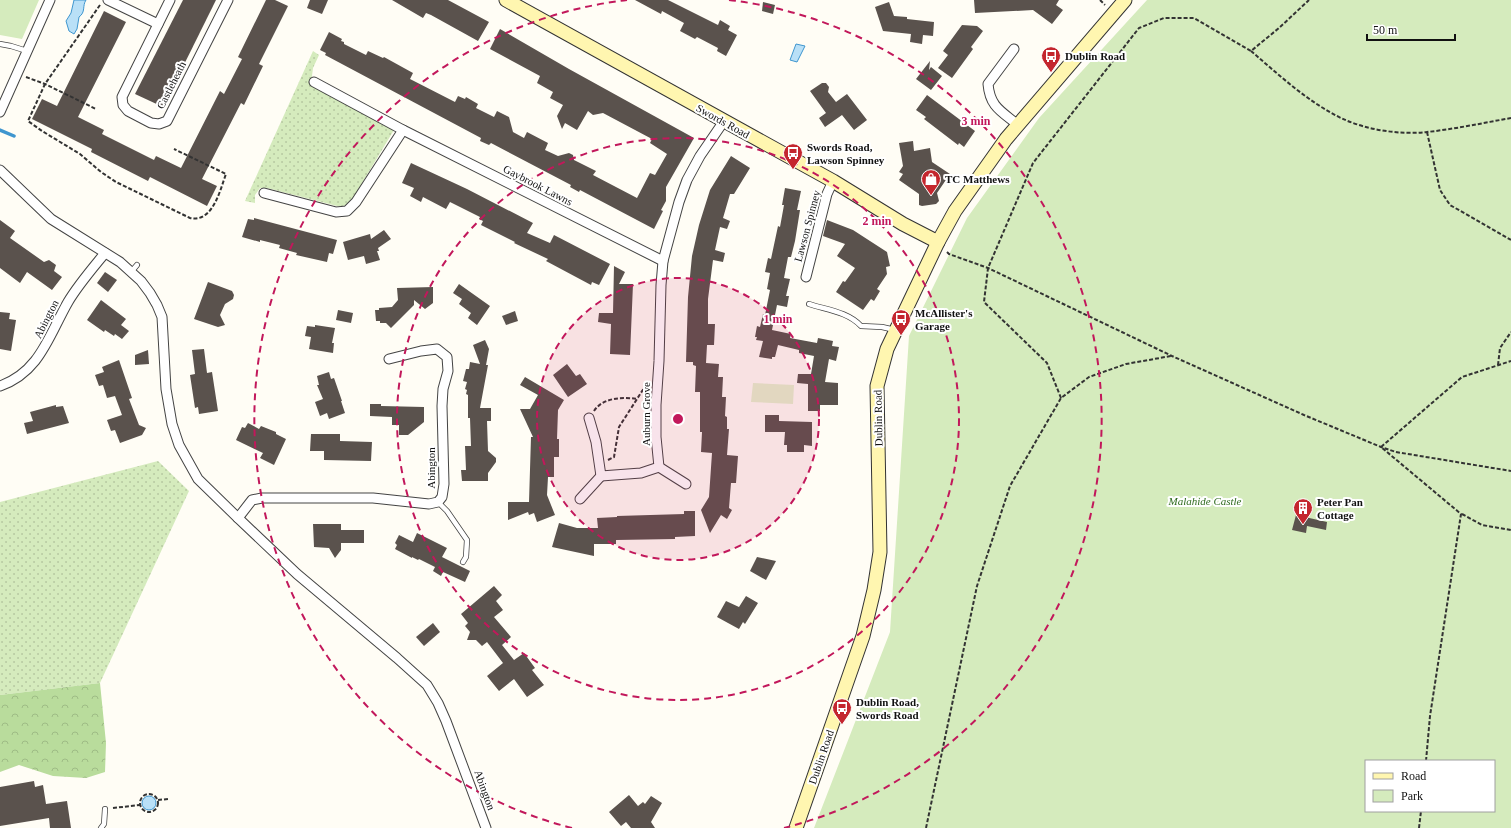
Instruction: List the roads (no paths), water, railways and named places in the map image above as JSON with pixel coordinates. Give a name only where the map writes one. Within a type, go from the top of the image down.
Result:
[{"type":"main road","name":"Swords Road","points":[[506,0],[833,181],[903,224],[938,242]]},
{"type":"main road","name":"Dublin Road","points":[[796,828],[864,636],[874,590],[880,552],[877,386],[887,349],[938,242],[955,211],[1006,139],[1125,0]]},
{"type":"street","points":[[0,112],[50,0]]},
{"type":"street","points":[[108,0],[158,24]]},
{"type":"street","name":"Castleheath","points":[[170,0],[122,98],[123,104],[128,111],[151,122],[159,124],[167,121],[228,0]]},
{"type":"street","points":[[1014,49],[988,84],[989,95],[995,106],[1018,125]]},
{"type":"street","name":"Gaybrook Lawns","points":[[314,82],[403,130],[664,261]]},
{"type":"street","points":[[664,261],[678,202],[687,180],[700,156],[724,121]]},
{"type":"street","points":[[264,193],[336,212],[347,211],[356,202],[403,130]]},
{"type":"street","name":"Abington","points":[[0,170],[51,219],[120,262],[134,268],[150,293],[162,317],[166,389],[172,424],[179,445],[198,479],[297,574],[427,685],[446,721],[486,828]]},
{"type":"street","name":"Lawson Spinney","points":[[806,276],[828,194],[833,181]]},
{"type":"street","name":"Abington","points":[[0,386],[17,378],[38,358],[68,302],[105,253]]},
{"type":"street","name":"Auburn Grove","points":[[659,467],[656,437],[656,405],[661,285],[664,261]]},
{"type":"street","name":"Abington","points":[[238,518],[252,500],[262,498],[373,498],[429,504],[438,502],[442,497],[444,484],[442,406],[443,389],[448,371],[447,357],[437,349],[414,352],[389,359]]},
{"type":"street","points":[[589,418],[596,442],[601,476]]},
{"type":"street","points":[[580,499],[601,476],[641,473],[659,467],[686,484]]},
{"type":"lane","points":[[0,44],[28,52]]},
{"type":"lane","points":[[809,304],[843,314],[854,319],[861,326],[882,327],[896,330]]},
{"type":"lane","points":[[438,502],[447,511],[467,540],[466,557],[463,562]]},
{"type":"lane","points":[[101,828],[104,824],[105,809]]},
{"type":"water","points":[[74,0],[86,0],[74,34],[69,31],[66,21],[71,13]]},
{"type":"water","points":[[796,44],[805,46],[797,62],[790,60]]},
{"type":"water","points":[[146,796],[152,796],[156,800],[156,806],[152,810],[146,810],[142,806],[142,800]]},
{"type":"waterway","points":[[0,130],[14,136]]},
{"type":"place","name":"Dublin Road","points":[[1051,73]]},
{"type":"place","name":"Swords Road, Lawson Spinney","points":[[793,170]]},
{"type":"place","name":"TC Matthews","points":[[931,196]]},
{"type":"place","name":"McAllister's Garage","points":[[901,336]]},
{"type":"place","name":"Peter Pan Cottage","points":[[1303,525]]},
{"type":"place","name":"Dublin Road, Swords Road","points":[[842,725]]},
{"type":"park label","name":"Malahide Castle","points":[[1205,501]]}]
